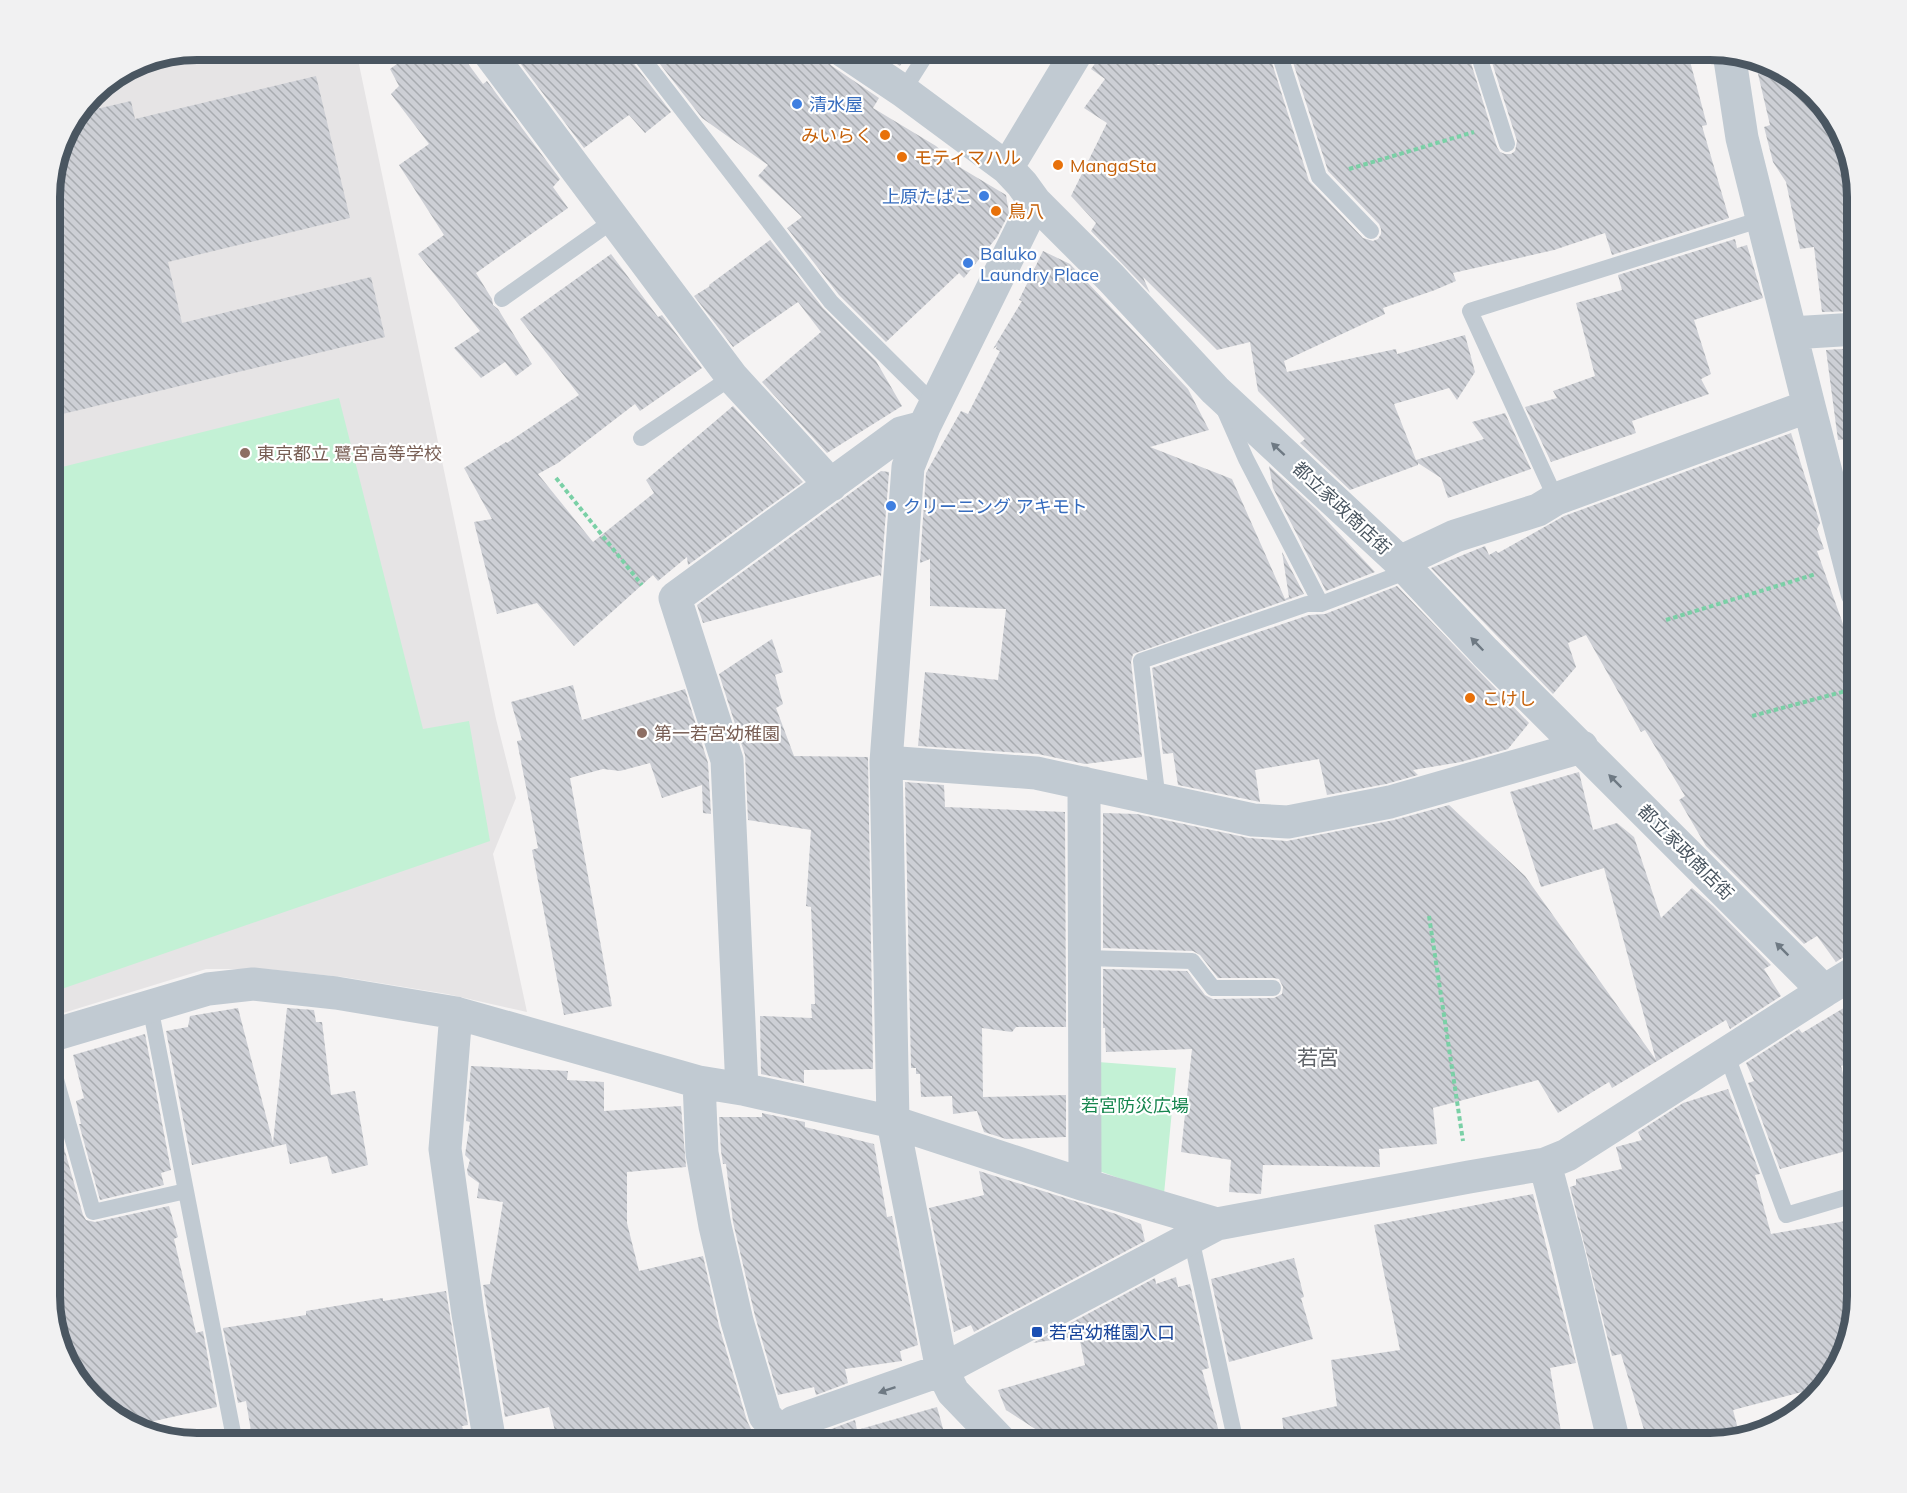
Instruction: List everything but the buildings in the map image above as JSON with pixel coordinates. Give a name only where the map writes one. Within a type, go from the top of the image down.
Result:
[{"type":"street","points":[[494,60],[732,377],[831,485]]},
{"type":"street","name":"都立家政商店街","points":[[857,60],[1007,168],[1023,184],[1035,202],[1215,390],[1404,567],[1485,652],[1824,991]]},
{"type":"street","points":[[1007,168],[1072,60]]},
{"type":"street","points":[[1730,62],[1742,138],[1847,551]]},
{"type":"street","points":[[992,1433],[953,1392],[942,1370],[893,1122],[886,762],[908,467],[1035,202]]},
{"type":"street","points":[[1791,333],[1847,329]]},
{"type":"street","points":[[1404,567],[1455,536],[1538,510],[1556,499],[1809,406]]},
{"type":"street","points":[[742,1089],[727,760],[675,598],[901,433],[930,417]]},
{"type":"street","points":[[886,762],[1036,773],[1253,820],[1288,822],[1390,802],[1582,747]]},
{"type":"street","points":[[1084,783],[1085,1185]]},
{"type":"street","points":[[784,1433],[794,1422],[942,1370],[1204,1231],[1469,1177],[1545,1164],[1567,1155],[1847,977]]},
{"type":"street","points":[[60,1033],[208,989],[253,984],[336,993],[456,1013],[699,1082],[742,1089],[893,1122],[1085,1185],[1204,1231]]},
{"type":"street","points":[[456,1013],[445,1149],[468,1314],[488,1433]]},
{"type":"street","points":[[699,1082],[702,1153],[717,1236],[737,1321],[765,1416],[775,1433]]},
{"type":"street","points":[[1545,1164],[1612,1433]]},
{"type":"lane","points":[[644,60],[831,302],[930,417]]},
{"type":"lane","points":[[903,91],[923,60]]},
{"type":"lane","points":[[1281,60],[1319,177],[1371,231]]},
{"type":"lane","points":[[1480,60],[1507,144]]},
{"type":"lane","points":[[1556,499],[1470,311],[1762,219]]},
{"type":"lane","points":[[502,299],[614,220]]},
{"type":"lane","points":[[641,438],[732,377]]},
{"type":"lane","points":[[1215,390],[1246,459],[1320,604]]},
{"type":"lane","points":[[1158,801],[1142,661],[1307,604],[1320,604],[1404,567]]},
{"type":"lane","points":[[1085,958],[1192,962],[1213,988],[1273,988]]},
{"type":"lane","points":[[150,1006],[233,1433]]},
{"type":"lane","points":[[1726,1053],[1786,1215],[1847,1197]]},
{"type":"lane","points":[[60,1094],[93,1212],[186,1191]]},
{"type":"lane","points":[[1204,1231],[1234,1433]]},
{"type":"path","points":[[1319,177],[1501,124]]},
{"type":"path","points":[[555,478],[657,603],[677,602]]},
{"type":"path","points":[[1666,620],[1847,580]]},
{"type":"path","points":[[1752,716],[1847,691]]},
{"type":"path","points":[[1430,916],[1469,1177]]},
{"type":"shaded area","name":"東京都立 鷺宮高等学校","points":[[188,60],[358,60],[496,719],[516,798],[493,854],[527,1012],[447,994],[343,977],[266,969],[206,969],[60,1014],[61,179],[70,145],[88,114],[121,83],[145,70]]},
{"type":"green space","points":[[339,398],[423,729],[469,721],[490,841],[60,990],[60,468]]},
{"type":"green space","name":"若宮防災広場","points":[[1098,1062],[1176,1068],[1164,1194],[1099,1171]]},
{"type":"place","name":"清水屋","points":[[797,104]]},
{"type":"place","name":"みいらく","points":[[885,135]]},
{"type":"place","name":"モティマハル","points":[[902,157]]},
{"type":"place","name":"MangaSta","points":[[1058,165]]},
{"type":"place","name":"上原たばこ","points":[[984,196]]},
{"type":"place","name":"鳥八","points":[[996,211]]},
{"type":"place","name":"Baluko Laundry Place","points":[[968,263]]},
{"type":"place","name":"東京都立 鷺宮高等学校","points":[[245,453]]},
{"type":"place","name":"クリーニング アキモト","points":[[891,506]]},
{"type":"place","name":"こけし","points":[[1470,698]]},
{"type":"place","name":"第一若宮幼稚園","points":[[642,733]]},
{"type":"place","name":"若宮幼稚園入口","points":[[1037,1332]]},
{"type":"district","name":"若宮","points":[[1318,1057]]}]
